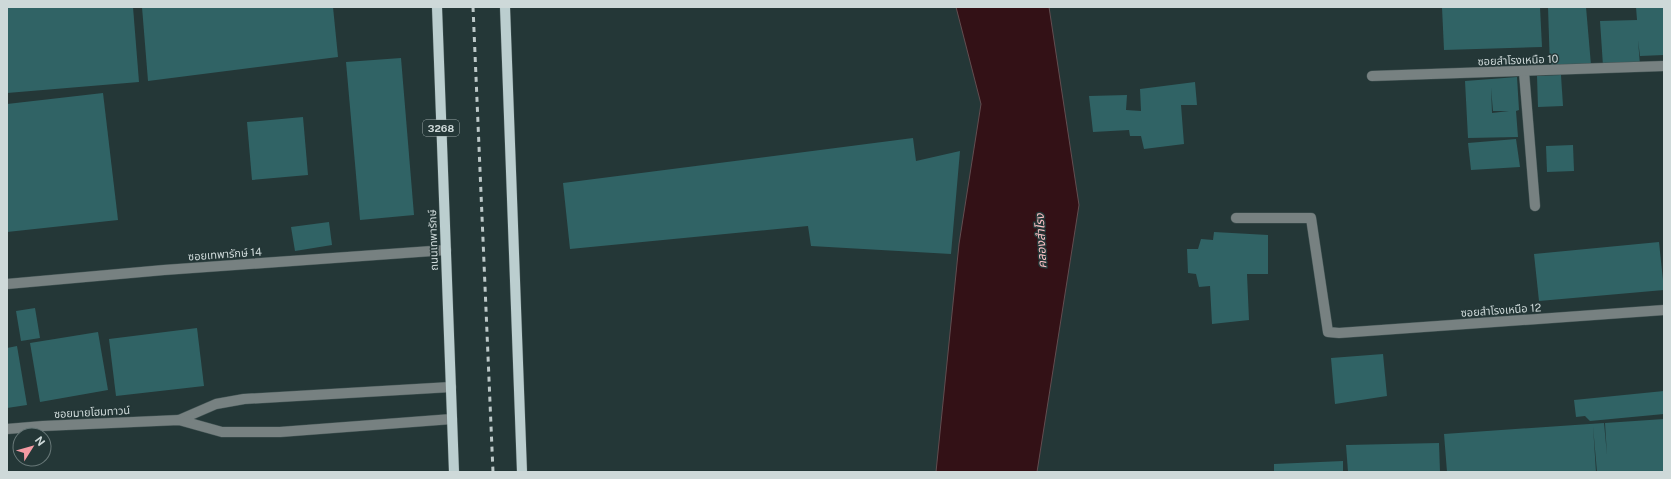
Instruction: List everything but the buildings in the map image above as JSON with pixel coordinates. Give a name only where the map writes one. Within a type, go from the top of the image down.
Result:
[{"type":"main road","name":"ถนนเทพารักษ์","points":[[436,7],[454,472]]},
{"type":"main road","points":[[505,7],[522,472]]},
{"type":"street","name":"ซอยสำโรงเหนือ 10","points":[[1372,76],[1524,72],[1664,66]]},
{"type":"street","points":[[1524,72],[1535,206]]},
{"type":"street","name":"ซอยสำโรงเหนือ 12","points":[[1236,218],[1311,218],[1328,332],[1339,333],[1664,310]]},
{"type":"street","name":"ซอยเทพารักษ์ 14","points":[[7,284],[446,250]]},
{"type":"street","points":[[179,420],[216,404],[244,399],[451,387]]},
{"type":"street","points":[[179,420],[222,432],[280,432],[452,419]]},
{"type":"street","name":"ซอยมายโฮมทาวน์","points":[[7,429],[179,420]]},
{"type":"water","name":"คลองสำโรง","points":[[956,7],[1049,7],[1079,205],[1037,472],[936,472],[959,244],[981,104]]},
{"type":"railway","points":[[473,7],[493,472]]}]
